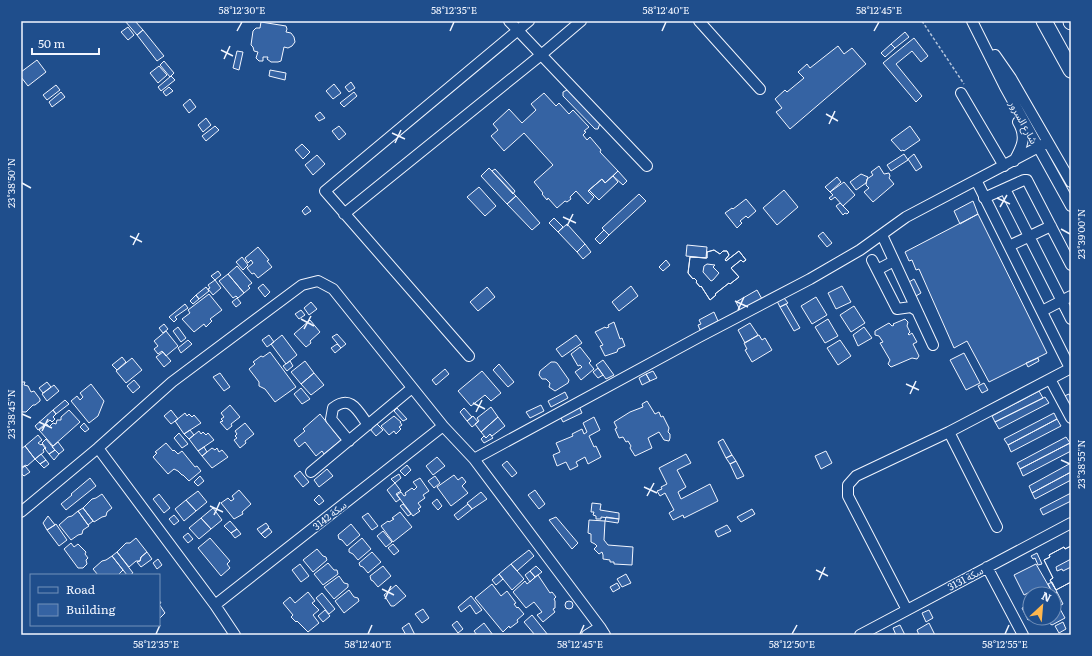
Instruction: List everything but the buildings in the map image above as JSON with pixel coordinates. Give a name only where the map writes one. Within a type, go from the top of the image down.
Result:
[{"type":"highway","points":[[1044,21],[1071,70]]},
{"type":"street","points":[[509,21],[647,166]]},
{"type":"street","points":[[469,356],[325,191],[529,21]]},
{"type":"street","points":[[344,214],[581,21]]},
{"type":"street","points":[[699,21],[760,89]]},
{"type":"street","name":"شارع السرور","points":[[972,21],[1005,87],[1071,206]]},
{"type":"street","name":"شارع السرور","points":[[980,36],[1011,78],[1071,182]]},
{"type":"street","points":[[1005,87],[1007,102],[1021,127],[1024,137],[1022,147],[1014,161]]},
{"type":"street","points":[[961,93],[1004,166]]},
{"type":"street","points":[[474,459],[699,337],[810,279],[860,250],[906,217],[1048,142]]},
{"type":"street","points":[[907,610],[848,496],[848,485],[856,476],[949,432],[1071,368],[1067,353],[1042,311],[976,180]]},
{"type":"street","points":[[984,198],[1024,180],[1028,180],[1071,265]]},
{"type":"street","points":[[1005,189],[1029,237],[1066,299],[1071,319]]},
{"type":"street","points":[[1009,246],[1051,226]]},
{"type":"street","points":[[882,234],[933,345]]},
{"type":"street","points":[[872,260],[898,309],[911,307],[916,310]]},
{"type":"street","points":[[877,270],[894,261]]},
{"type":"street","points":[[21,512],[98,448],[172,382],[302,285],[318,281],[333,289],[443,426],[474,459],[603,631],[587,635]]},
{"type":"street","points":[[1042,311],[1066,299]]},
{"type":"street","points":[[1050,379],[1071,418]]},
{"type":"street","points":[[311,472],[412,388]]},
{"type":"street","points":[[349,441],[331,419],[333,408],[340,403],[346,402],[352,405],[368,424]]},
{"type":"street","name":"سكة 3142","points":[[215,605],[443,426]]},
{"type":"street","points":[[949,432],[997,527]]},
{"type":"street","points":[[98,448],[215,605],[235,635]]},
{"type":"street","name":"سكة 3131","points":[[860,635],[1071,523]]},
{"type":"street","points":[[987,567],[1023,635]]},
{"type":"path","points":[[922,21],[965,85],[961,93]]}]
